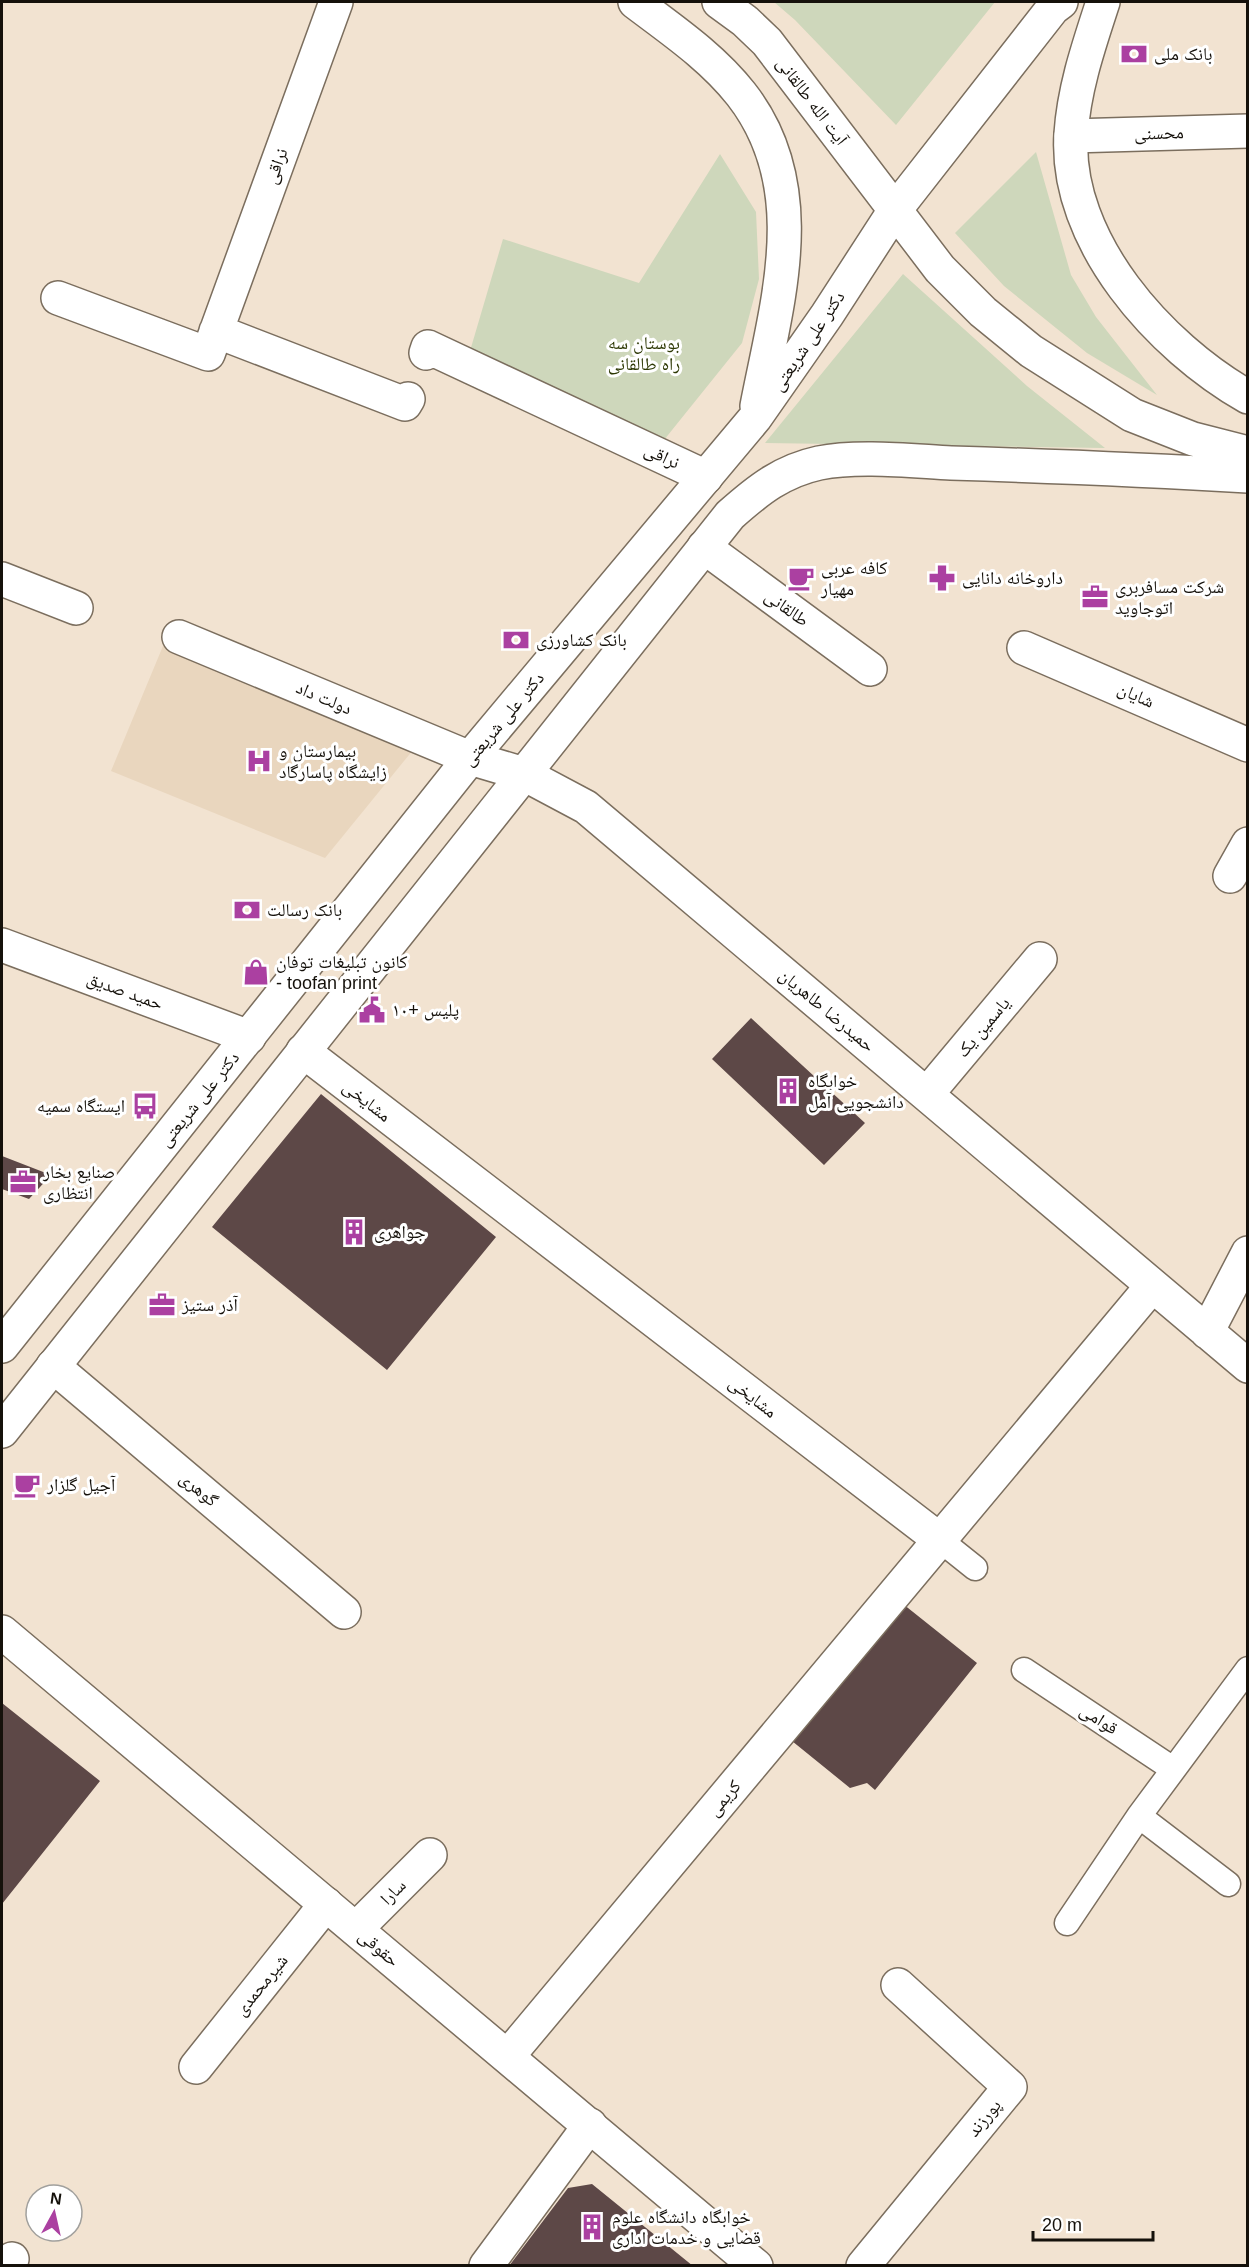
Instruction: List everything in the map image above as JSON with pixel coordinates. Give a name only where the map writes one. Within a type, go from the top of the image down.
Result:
[{"type":"street","name":"نراقی","points":[[58,298],[208,354],[336,2]]},
{"type":"street","points":[[635,2],[697,49],[741,94],[763,129],[780,174],[785,222],[783,273],[755,418]]},
{"type":"street","name":"آیت الله طالقانی","points":[[719,2],[745,21],[767,42],[947,276],[983,312],[1031,351],[1132,416],[1193,440],[1248,453]]},
{"type":"street","name":"دکتر علی شریعتی","points":[[2,1346],[470,758],[755,418],[827,315],[895,210],[1053,8],[1061,2]]},
{"type":"street","points":[[1102,2],[1082,68],[1074,105],[1071,136],[1075,183],[1083,213],[1112,273],[1131,299],[1188,355],[1232,388],[1248,397]]},
{"type":"street","name":"محسنی","points":[[1071,136],[1248,131]]},
{"type":"street","points":[[216,331],[405,404],[408,399]]},
{"type":"street","name":"نراقی","points":[[426,352],[428,347],[706,477]]},
{"type":"street","points":[[2,1431],[704,547],[730,515],[753,494],[783,474],[821,463],[863,460],[1106,468],[1248,476]]},
{"type":"street","name":"طالقانی","points":[[704,547],[870,669]]},
{"type":"street","points":[[2,579],[76,608]]},
{"type":"street","name":"دولت داد","points":[[179,637],[470,758]]},
{"type":"street","name":"شایان","points":[[1024,648],[1248,745]]},
{"type":"street","name":"حمیدرضا طاهریان","points":[[470,758],[524,774],[586,807],[1248,1366]]},
{"type":"street","points":[[1230,876],[1248,844]]},
{"type":"street","name":"حمید صدیق","points":[[2,945],[249,1037]]},
{"type":"street","name":"یاسمین یک","points":[[927,1094],[1040,959]]},
{"type":"street","name":"مشایخی","points":[[303,1051],[940,1540]]},
{"type":"street","points":[[1207,1332],[1248,1253]]},
{"type":"street","points":[[940,1540],[1152,1286]]},
{"type":"street","name":"گوهری","points":[[53,1366],[344,1612]]},
{"type":"street","name":"کریمی","points":[[508,2056],[940,1540]]},
{"type":"street","name":"حقوقی","points":[[2,1632],[756,2265]]},
{"type":"street","name":"سارا","points":[[356,1929],[430,1855]]},
{"type":"street","name":"شیرمحمدی","points":[[196,2067],[326,1904]]},
{"type":"street","name":"پورزند","points":[[863,2265],[1010,2086],[897,1985]]},
{"type":"street","points":[[486,2265],[590,2125]]},
{"type":"lane","points":[[940,1540],[975,1568]]},
{"type":"lane","name":"قوامی","points":[[1024,1670],[1173,1768]]},
{"type":"lane","points":[[1067,1923],[1173,1768],[1248,1670]]},
{"type":"lane","points":[[1139,1816],[1228,1884]]},
{"type":"shaded area","name":"بیمارستان و زایشگاه پاسارگاد","points":[[163,646],[413,750],[325,858],[111,771]]},
{"type":"green space","points":[[774,2],[995,2],[896,125],[795,20]]},
{"type":"green space","points":[[1036,152],[1071,275],[1096,317],[1157,395],[1087,353],[1004,286],[955,233]]},
{"type":"green space","name":"بوستان سه راه طالقانی","points":[[720,154],[756,212],[759,279],[742,343],[664,440],[470,351],[503,239],[639,283]]},
{"type":"green space","points":[[903,274],[1027,386],[1105,448],[765,443]]},
{"type":"building","name":"خوابگاه دانشجویی آمل","points":[[751,1018],[865,1123],[824,1165],[712,1059]]},
{"type":"building","name":"جواهری","points":[[321,1094],[496,1237],[387,1370],[212,1227]]},
{"type":"building","name":"صنایع بخار انتظاری","points":[[2,1156],[51,1175],[29,1199],[2,1189]]},
{"type":"building","points":[[903,1604],[977,1663],[875,1790],[867,1783],[850,1788],[792,1741]]},
{"type":"building","points":[[2,1703],[100,1781],[2,1904]]},
{"type":"building","name":"خوابگاه دانشگاه علوم قضایی و خدمات اداری","points":[[592,2184],[693,2266],[509,2266],[568,2188]]},
{"type":"place","name":"بانک ملی","points":[[1134,54]]},
{"type":"place","name":"کافه عربی مهیار","points":[[801,578]]},
{"type":"place","name":"داروخانه دانایی","points":[[942,578]]},
{"type":"place","name":"شرکت مسافربری اتوجاوید","points":[[1095,597]]},
{"type":"place","name":"بانک کشاورزی","points":[[516,640]]},
{"type":"place","name":"بیمارستان و زایشگاه پاسارگاد","points":[[259,761]]},
{"type":"place","name":"بانک رسالت","points":[[247,910]]},
{"type":"place","name":"کانون تبلیغات توفان - toofan print","points":[[256,972]]},
{"type":"place","name":"پلیس +۱۰","points":[[372,1010]]},
{"type":"place","name":"خوابگاه دانشجویی آمل","points":[[788,1091]]},
{"type":"place","name":"ایستگاه سمیه","points":[[145,1106]]},
{"type":"place","name":"صنایع بخار انتظاری","points":[[23,1182]]},
{"type":"place","name":"جواهری","points":[[354,1232]]},
{"type":"place","name":"آذر ستیز","points":[[162,1305]]},
{"type":"place","name":"آجیل گلزار","points":[[27,1485]]},
{"type":"place","name":"خوابگاه دانشگاه علوم قضایی و خدمات اداری","points":[[592,2227]]}]
